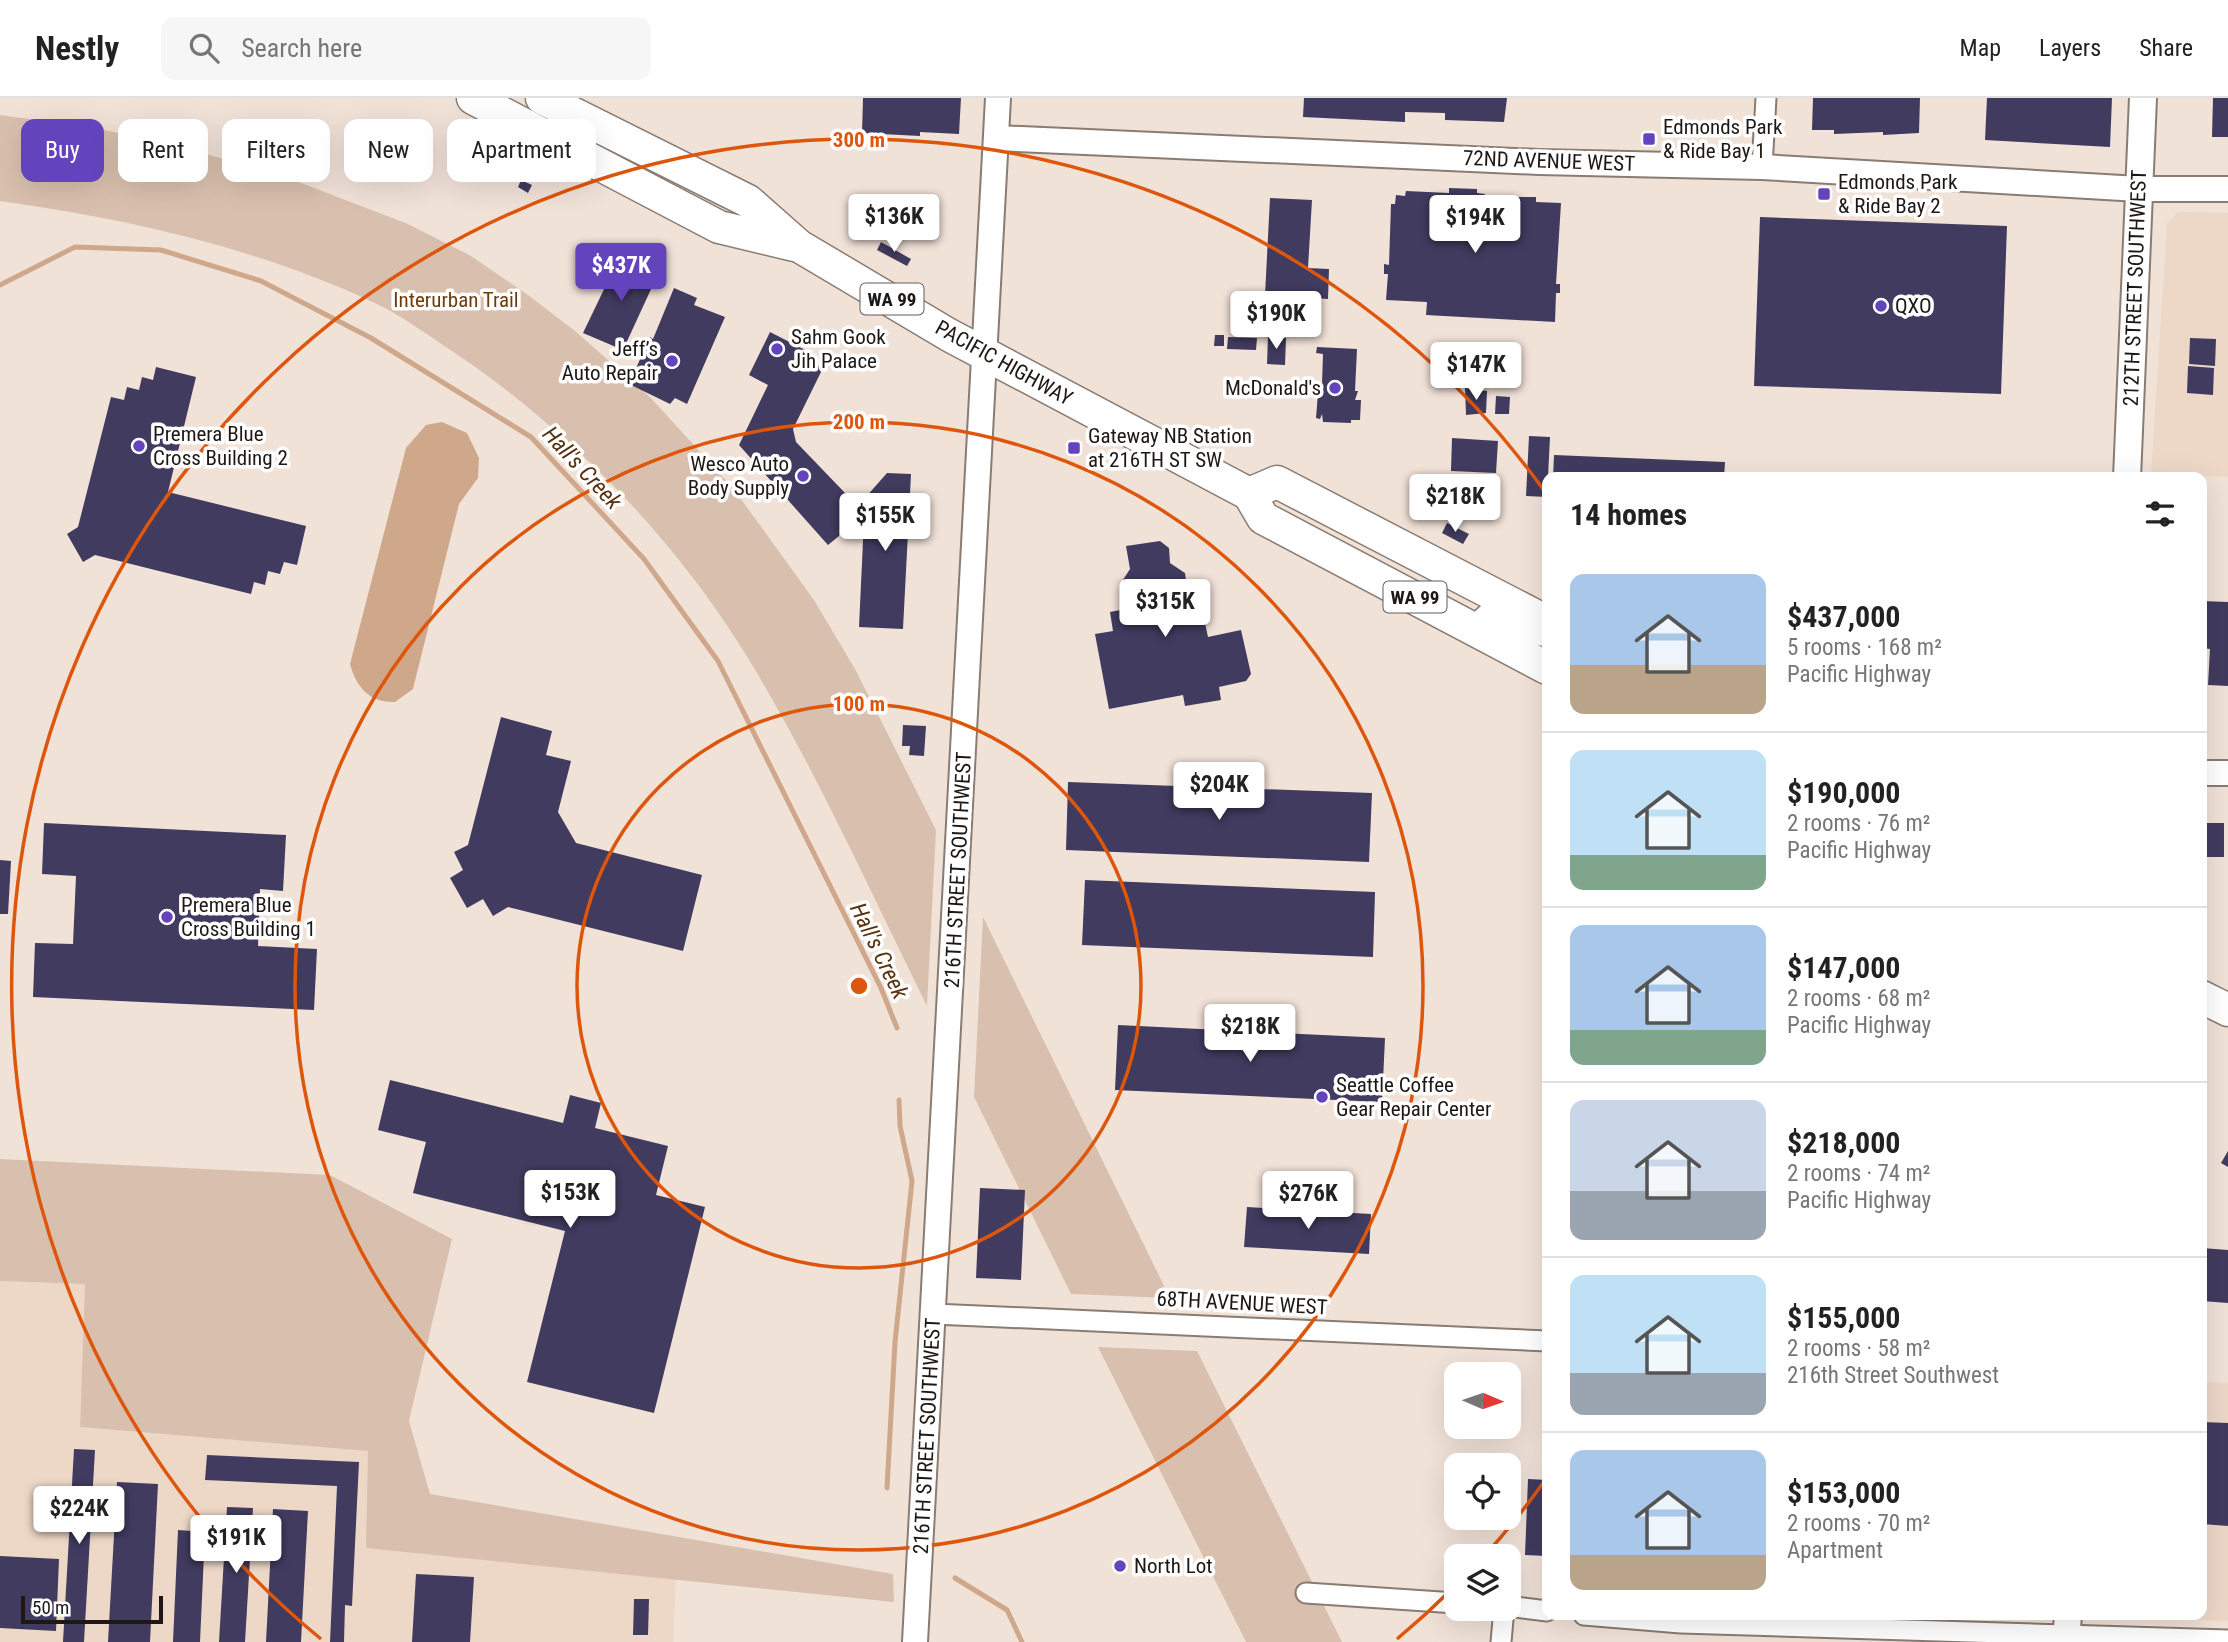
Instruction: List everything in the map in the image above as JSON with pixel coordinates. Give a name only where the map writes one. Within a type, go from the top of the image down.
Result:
[{"type":"highway","name":"PACIFIC HIGHWAY","points":[[473,98],[719,227],[799,246]]},
{"type":"highway","name":"PACIFIC HIGHWAY","points":[[542,98],[748,201],[799,246],[983,353],[1249,494],[1263,518],[1542,665]]},
{"type":"highway","name":"WA 99","points":[[1249,494],[1277,482],[1542,619]]},
{"type":"highway","points":[[2207,1000],[2228,1010]]},
{"type":"main road","name":"212TH STREET SOUTHWEST","points":[[2127,472],[2143,98]]},
{"type":"main road","points":[[1477,630],[1489,619],[1513,628],[1542,631]]},
{"type":"street","name":"216TH STREET SOUTHWEST","points":[[915,1642],[998,98]]},
{"type":"street","points":[[1762,167],[1766,98]]},
{"type":"street","name":"72ND AVENUE WEST","points":[[996,138],[1539,162],[1762,167],[2139,189],[2228,189]]},
{"type":"street","points":[[2207,773],[2228,773]]},
{"type":"street","name":"68TH AVENUE WEST","points":[[934,1314],[1146,1321],[1542,1341]]},
{"type":"street","points":[[1306,1593],[1444,1602]]},
{"type":"street","points":[[1521,1608],[1542,1611]]},
{"type":"street","points":[[1624,1620],[2067,1632],[2228,1640]]},
{"type":"street","points":[[1501,1642],[1504,1621]]},
{"type":"shaded area","points":[[2178,212],[2228,213],[2228,477],[2207,476],[2207,472],[2151,472],[2167,223]]},
{"type":"shaded area","points":[[442,422],[467,433],[479,458],[478,478],[459,504],[413,689],[395,702],[386,702],[365,692],[356,680],[350,664],[406,448],[426,425]]},
{"type":"shaded area","points":[[0,1281],[85,1283],[80,1427],[368,1451],[367,1548],[676,1574],[673,1642],[0,1642]]},
{"type":"shaded area","points":[[2207,1382],[2228,1383],[2228,1621],[2199,1620],[2207,1620]]},
{"type":"green space","name":"Interurban Trail","points":[[0,115],[30,119],[21,119],[21,182],[104,182],[104,130],[118,133],[118,182],[208,182],[208,154],[222,158],[222,182],[298,182],[408,224],[471,256],[575,331],[650,397],[733,488],[814,600],[855,669],[936,830],[927,1006],[823,793],[778,709],[724,621],[657,533],[579,452],[538,415],[405,320],[332,284],[192,238],[97,217],[0,201]]},
{"type":"green space","points":[[983,917],[1170,1298],[1071,1294],[974,1097]]},
{"type":"green space","points":[[0,1159],[330,1175],[452,1239],[409,1421],[430,1494],[893,1574],[894,1602],[366,1548],[368,1451],[80,1427],[85,1284],[0,1281]]},
{"type":"green space","points":[[1098,1347],[1197,1351],[1342,1642],[1246,1642]]},
{"type":"building","points":[[863,98],[961,98],[959,134],[920,132],[920,136],[862,133]]},
{"type":"building","points":[[1304,98],[1507,98],[1504,122],[1445,120],[1445,113],[1405,112],[1405,122],[1303,117]]},
{"type":"building","points":[[1813,98],[1920,98],[1919,133],[1834,134],[1834,130],[1812,130]]},
{"type":"building","points":[[1987,98],[2112,98],[2110,147],[1985,140]]},
{"type":"building","points":[[2213,98],[2228,98],[2228,137],[2212,137]]},
{"type":"building","points":[[520,182],[532,185],[528,193],[518,187]]},
{"type":"building","points":[[1449,188],[1477,189],[1477,193],[1485,194],[1484,197],[1536,197],[1536,202],[1561,203],[1556,284],[1560,284],[1560,293],[1556,293],[1555,322],[1426,315],[1427,302],[1386,300],[1388,274],[1384,274],[1384,264],[1389,265],[1391,204],[1395,204],[1396,195],[1405,196],[1406,191],[1449,193]]},
{"type":"building","points":[[1270,198],[1312,200],[1308,268],[1329,269],[1328,299],[1295,297],[1293,335],[1263,334]]},
{"type":"building","name":"QXO","points":[[1760,217],[2007,226],[2001,394],[1754,386]]},
{"type":"building","points":[[881,242],[911,259],[907,266],[877,250]]},
{"type":"building","points":[[620,256],[658,274],[623,350],[583,333]]},
{"type":"building","name":"Jeff’s Auto Repair","points":[[674,288],[697,298],[694,305],[725,317],[687,404],[675,398],[670,404],[629,384],[650,337],[653,339]]},
{"type":"building","points":[[770,332],[813,354],[821,372],[793,429],[796,442],[846,494],[839,536],[828,545],[739,445],[768,385],[749,375]]},
{"type":"building","points":[[1215,335],[1224,335],[1224,346],[1214,346]]},
{"type":"building","points":[[1228,337],[1257,338],[1256,350],[1227,349]]},
{"type":"building","points":[[1268,337],[1286,338],[1285,365],[1267,364]]},
{"type":"building","points":[[2190,338],[2216,339],[2215,366],[2189,364]]},
{"type":"building","name":"McDonald's","points":[[1317,347],[1357,349],[1355,391],[1358,391],[1355,400],[1361,400],[1360,420],[1351,420],[1351,423],[1323,422],[1322,414],[1320,419],[1316,418],[1318,393],[1314,392],[1315,384],[1322,384],[1323,354],[1316,353]]},
{"type":"building","points":[[2188,366],[2214,368],[2213,395],[2187,393]]},
{"type":"building","name":"Premera Blue Cross Building 2","points":[[156,367],[196,377],[168,492],[306,526],[297,565],[284,562],[280,574],[268,571],[265,585],[254,582],[251,594],[95,555],[83,562],[67,534],[78,527],[111,397],[124,400],[127,387],[139,390],[142,377],[153,380]]},
{"type":"building","points":[[1465,388],[1487,391],[1486,413],[1466,415]]},
{"type":"building","points":[[1496,396],[1510,397],[1509,414],[1495,414]]},
{"type":"building","points":[[1529,436],[1550,437],[1548,472],[1542,472],[1542,497],[1526,496]]},
{"type":"building","points":[[1452,438],[1498,441],[1496,473],[1451,471]]},
{"type":"building","points":[[1554,455],[1725,462],[1724,472],[1553,472]]},
{"type":"building","points":[[887,473],[911,474],[903,629],[859,627],[865,498]]},
{"type":"building","points":[[1447,523],[1469,534],[1463,544],[1442,533]]},
{"type":"building","points":[[1160,541],[1169,548],[1170,563],[1185,573],[1187,588],[1192,585],[1200,623],[1205,623],[1208,637],[1241,630],[1251,674],[1246,681],[1219,687],[1221,700],[1185,706],[1183,695],[1109,709],[1095,634],[1113,631],[1110,612],[1126,609],[1121,583],[1130,569],[1126,546]]},
{"type":"building","points":[[2207,601],[2228,602],[2228,686],[2208,685],[2210,649],[2207,649]]},
{"type":"building","points":[[501,717],[552,731],[546,755],[571,761],[558,812],[576,843],[702,875],[683,951],[508,907],[493,916],[483,899],[467,908],[450,878],[463,870],[454,852],[468,845]]},
{"type":"building","points":[[903,725],[926,726],[924,756],[909,755],[910,746],[902,746]]},
{"type":"building","points":[[1068,782],[1372,793],[1369,862],[1066,850]]},
{"type":"building","name":"Premera Blue Cross Building 1","points":[[44,823],[286,835],[283,891],[260,889],[258,946],[317,949],[314,1010],[33,997],[35,943],[73,944],[76,876],[42,874]]},
{"type":"building","points":[[2207,823],[2224,823],[2224,857],[2207,857]]},
{"type":"building","points":[[0,860],[11,861],[8,914],[0,914]]},
{"type":"building","points":[[1085,880],[1375,892],[1373,957],[1082,945]]},
{"type":"building","points":[[1118,1025],[1385,1038],[1382,1102],[1115,1090]]},
{"type":"building","points":[[390,1080],[563,1123],[570,1095],[601,1103],[595,1128],[668,1146],[656,1195],[705,1207],[654,1413],[527,1382],[565,1231],[413,1193],[426,1142],[378,1130]]},
{"type":"building","points":[[2228,1151],[2228,1167],[2221,1163]]},
{"type":"building","points":[[980,1188],[1025,1190],[1021,1280],[976,1278]]},
{"type":"building","points":[[1247,1207],[1371,1214],[1369,1254],[1244,1247]]},
{"type":"building","points":[[2207,1248],[2228,1250],[2228,1303],[2207,1301]]},
{"type":"building","points":[[2207,1422],[2228,1423],[2228,1526],[2207,1524]]},
{"type":"building","points":[[74,1449],[95,1450],[84,1642],[63,1642]]},
{"type":"building","points":[[207,1455],[359,1462],[352,1606],[345,1605],[344,1642],[330,1642],[337,1486],[205,1480]]},
{"type":"building","points":[[1528,1479],[1542,1480],[1542,1556],[1525,1555]]},
{"type":"building","points":[[117,1482],[158,1484],[150,1642],[108,1642]]},
{"type":"building","points":[[227,1507],[253,1508],[245,1642],[219,1642]]},
{"type":"building","points":[[273,1509],[308,1511],[301,1642],[266,1642]]},
{"type":"building","points":[[178,1530],[205,1532],[200,1642],[173,1642]]},
{"type":"building","points":[[0,1556],[59,1559],[56,1631],[0,1628]]},
{"type":"building","points":[[416,1574],[474,1577],[470,1642],[412,1642]]},
{"type":"building","points":[[634,1599],[649,1599],[648,1635],[633,1635]]},
{"type":"waterway","name":"Hall's Creek","points":[[0,285],[75,247],[161,250],[261,281],[371,338],[531,437],[644,559],[718,661],[881,988],[897,1028]]},
{"type":"waterway","name":"Hall's Creek","points":[[887,1488],[895,1342],[912,1181],[900,1126],[899,1100]]},
{"type":"waterway","name":"Hall's Creek","points":[[955,1578],[1007,1610],[1022,1642]]},
{"type":"place","name":"Edmonds Park & Ride Bay 1","points":[[1649,139]]},
{"type":"place","name":"Edmonds Park & Ride Bay 2","points":[[1824,194]]},
{"type":"place","name":"QXO","points":[[1881,306]]},
{"type":"place","name":"Sahm Gook Jih Palace","points":[[777,349]]},
{"type":"place","name":"Jeff’s Auto Repair","points":[[672,361]]},
{"type":"place","name":"McDonald's","points":[[1335,388]]},
{"type":"place","name":"Premera Blue Cross Building 2","points":[[139,446]]},
{"type":"place","name":"Gateway NB Station at 216TH ST SW","points":[[1074,448]]},
{"type":"place","name":"Wesco Auto Body Supply","points":[[803,476]]},
{"type":"place","name":"Premera Blue Cross Building 1","points":[[167,917]]},
{"type":"place","name":"Seattle Coffee Gear Repair Center","points":[[1322,1097]]},
{"type":"place","name":"North Lot","points":[[1120,1566]]}]
